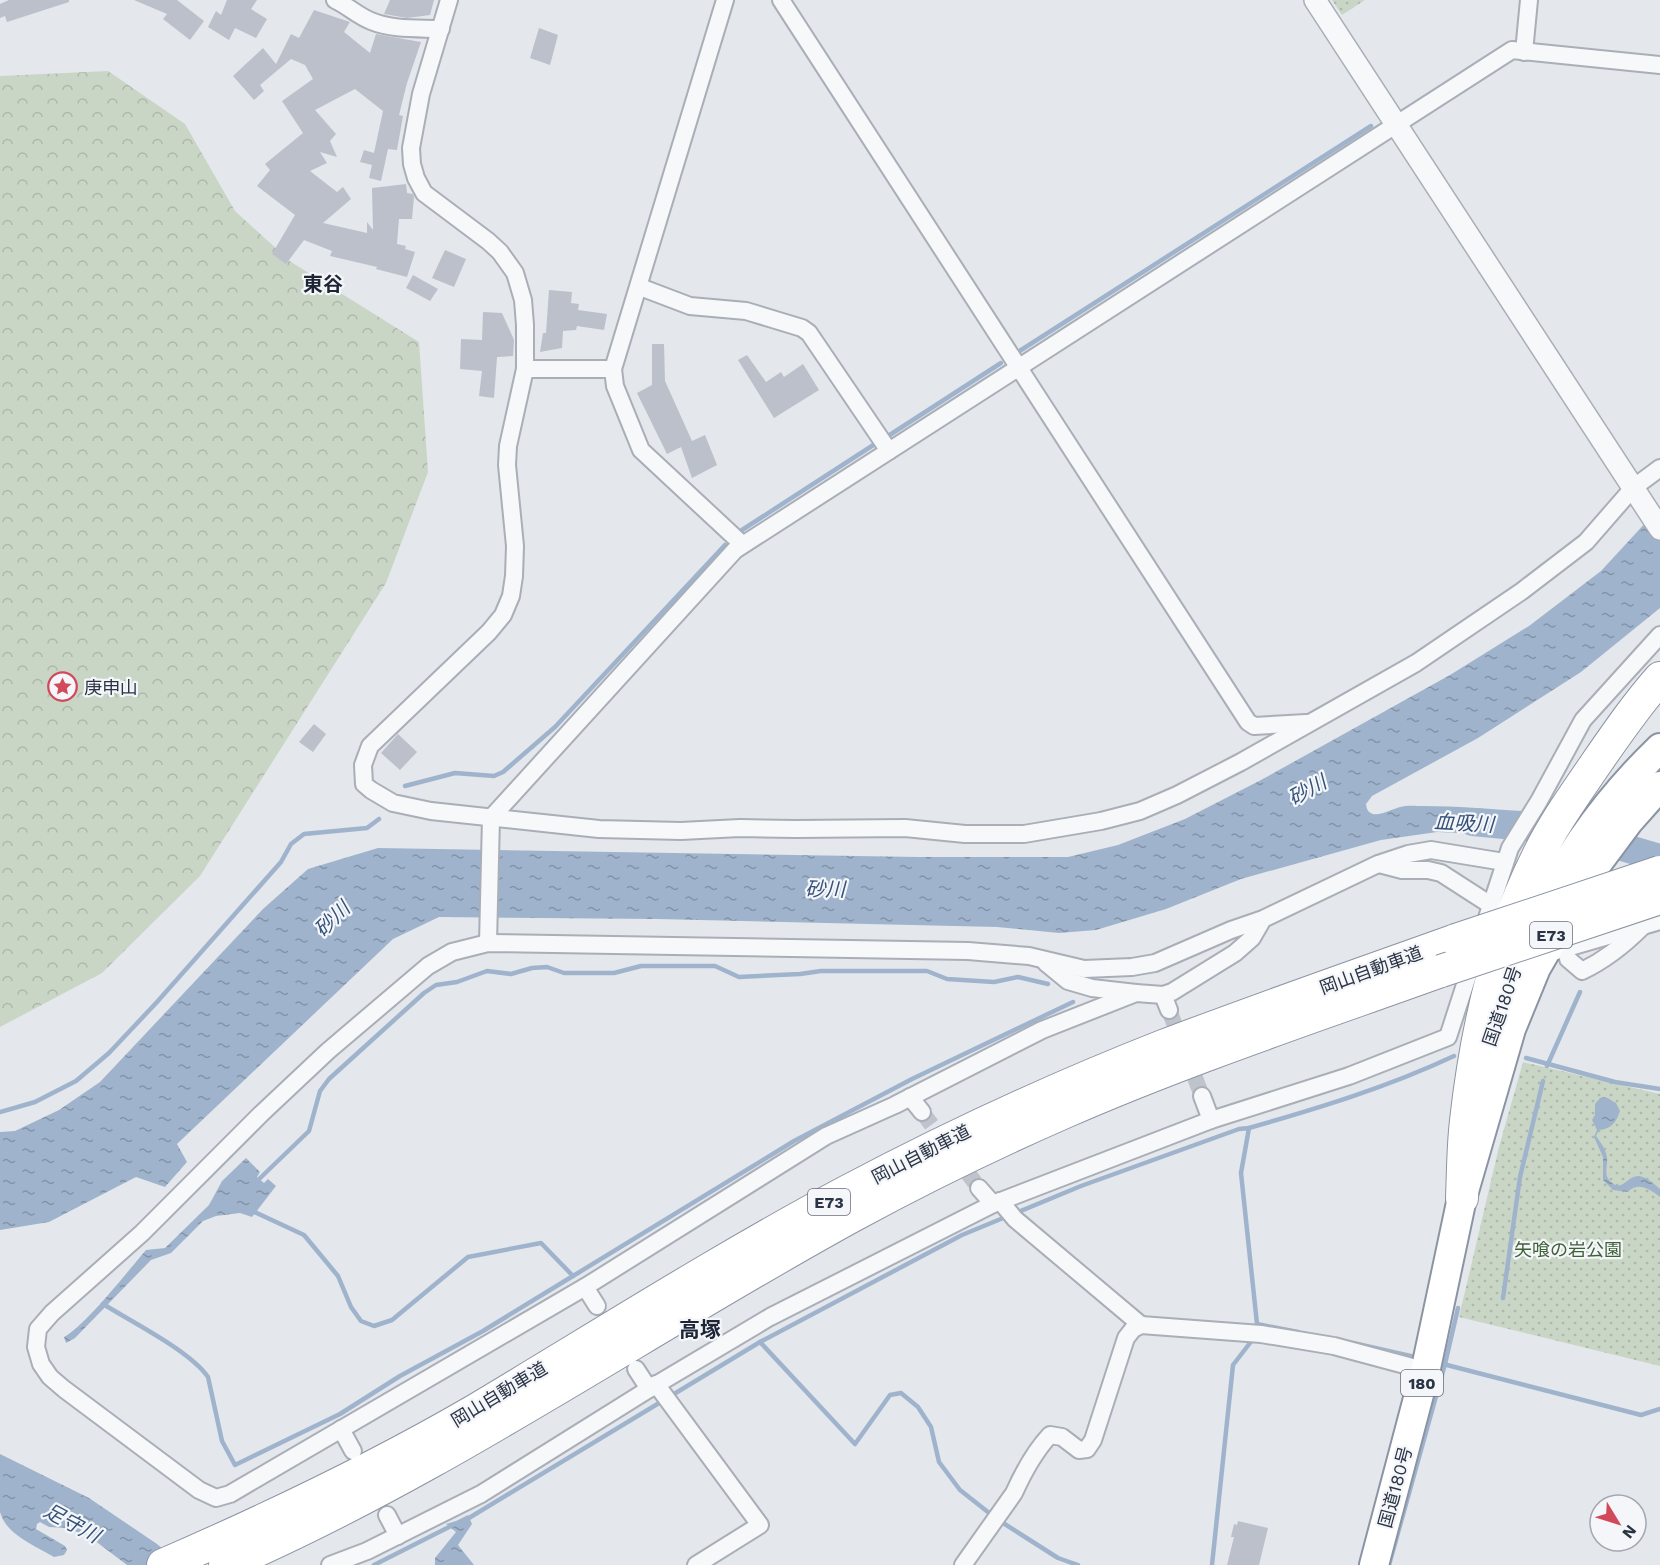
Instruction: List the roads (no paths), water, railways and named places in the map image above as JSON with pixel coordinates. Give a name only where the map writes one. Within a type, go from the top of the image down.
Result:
[{"type":"highway","points":[[1462,1198],[1466,1122],[1488,993],[1530,857],[1554,802],[1660,678]]},
{"type":"highway","name":"国道180号","points":[[1374,1565],[1426,1368],[1462,1198],[1511,1029],[1536,968],[1556,956],[1594,868],[1644,801],[1660,748]]},
{"type":"highway","name":"国道180号","points":[[1530,857],[1600,813],[1644,801]]},
{"type":"highway","name":"岡山自動車道","points":[[225,1565],[244,1543],[337,1485],[471,1412],[673,1290],[846,1192],[957,1135],[1163,1046],[1456,940],[1660,872]]},
{"type":"highway","name":"岡山自動車道","points":[[163,1565],[244,1543],[348,1505],[485,1431],[686,1310],[857,1213],[968,1156],[1067,1111],[1286,1026],[1441,971],[1660,898]]},
{"type":"street","points":[[335,0],[384,26],[441,29]]},
{"type":"street","points":[[449,0],[421,94],[411,148],[412,164],[424,193],[488,241],[500,252],[515,273],[522,300],[525,369],[508,446],[507,465],[515,546],[511,596],[503,615],[489,632],[370,746],[363,765],[364,784],[393,803],[491,823],[681,831],[740,828],[796,830],[905,828],[965,834],[1024,834],[1062,829],[1140,811],[1223,771],[1416,663],[1521,591],[1586,542],[1660,468]]},
{"type":"street","points":[[725,0],[640,287],[613,369],[615,386],[641,450],[742,544]]},
{"type":"street","points":[[781,0],[1020,366],[1248,722],[1254,726],[1310,722]]},
{"type":"street","points":[[1315,0],[1660,529]]},
{"type":"street","points":[[1524,52],[1529,0]]},
{"type":"street","points":[[488,938],[491,823],[742,544],[884,444],[1020,366],[1512,50],[1660,65]]},
{"type":"street","points":[[640,287],[690,306],[746,311],[802,328],[809,333],[884,444]]},
{"type":"street","points":[[525,369],[613,369]]},
{"type":"street","points":[[1554,802],[1583,720],[1660,635]]},
{"type":"street","points":[[330,1565],[367,1551],[498,1484],[660,1393],[770,1317],[1003,1208],[1212,1120],[1349,1076],[1448,1037],[1530,857],[1431,850],[1408,854],[1378,864],[1263,919],[1231,930],[1155,963],[1132,968],[1084,969],[1029,956],[968,951],[488,938],[452,952],[428,966],[328,1052],[261,1114],[142,1233],[77,1289],[38,1329],[36,1347],[41,1364],[50,1377],[199,1490],[216,1498],[230,1494],[585,1287],[826,1136],[910,1097],[1042,1030],[1136,993]]},
{"type":"street","points":[[1378,864],[1402,870],[1428,870],[1441,873],[1486,902]]},
{"type":"street","points":[[1041,959],[1068,981],[1092,988],[1136,993],[1166,1002],[1172,992],[1234,953],[1252,938],[1263,919]]},
{"type":"street","points":[[1556,956],[1660,921]]},
{"type":"street","points":[[1556,956],[1582,971],[1599,963],[1626,944],[1642,926]]},
{"type":"street","points":[[1202,1096],[1212,1120]]},
{"type":"street","points":[[910,1097],[922,1112]]},
{"type":"street","points":[[979,1188],[1141,1325]]},
{"type":"street","points":[[585,1287],[597,1306]]},
{"type":"street","points":[[963,1565],[1014,1493],[1043,1442],[1050,1435],[1062,1437],[1079,1450],[1087,1449],[1093,1440],[1126,1338],[1133,1329],[1141,1325],[1256,1333],[1334,1346],[1416,1368],[1426,1368]]},
{"type":"street","points":[[636,1369],[660,1393],[760,1525],[696,1565]]},
{"type":"street","points":[[341,1429],[353,1450]]},
{"type":"street","points":[[387,1515],[398,1536]]},
{"type":"water","name":"砂川","points":[[1660,507],[1660,608],[1581,672],[1478,738],[1372,796],[1366,804],[1368,810],[1375,814],[1409,806],[1522,811],[1507,835],[1437,832],[1381,840],[1241,879],[1166,909],[1096,930],[1059,933],[997,927],[657,919],[439,917],[393,939],[177,1144],[187,1162],[165,1187],[136,1177],[49,1222],[0,1230],[0,1132],[15,1131],[59,1110],[100,1082],[263,909],[308,869],[378,848],[919,857],[1068,857],[1118,845],[1185,819],[1261,780],[1450,675],[1529,626],[1601,571]]},
{"type":"water","points":[[1605,1097],[1616,1103],[1620,1111],[1612,1125],[1599,1130],[1596,1136],[1606,1155],[1608,1178],[1618,1186],[1635,1176],[1642,1177],[1660,1189],[1660,1197],[1649,1189],[1640,1187],[1628,1192],[1613,1190],[1603,1180],[1603,1157],[1594,1137],[1597,1130],[1592,1120],[1595,1115],[1595,1104],[1600,1098]]},
{"type":"water","points":[[246,1158],[260,1172],[257,1177],[264,1183],[268,1179],[276,1186],[252,1217],[240,1213],[216,1216],[203,1221],[171,1253],[151,1260],[75,1338],[66,1343],[64,1337],[83,1322],[146,1250],[165,1248],[209,1205],[222,1181]]},
{"type":"water","name":"足守川","points":[[0,1454],[89,1498],[157,1544],[182,1565],[127,1565],[90,1537],[67,1528],[49,1527],[40,1522],[36,1529],[65,1546],[67,1550],[64,1555],[54,1557],[31,1544],[8,1527],[0,1512]]},
{"type":"water","points":[[468,1515],[472,1524],[458,1545],[474,1565],[435,1565],[435,1558],[456,1532],[446,1524]]},
{"type":"waterway","points":[[1018,352],[1371,126]]},
{"type":"waterway","points":[[885,438],[1001,363]]},
{"type":"waterway","points":[[742,530],[878,442]]},
{"type":"waterway","points":[[405,786],[455,773],[494,776],[503,772],[555,727],[725,545]]},
{"type":"waterway","points":[[0,1112],[35,1102],[76,1081],[109,1053],[281,862],[291,844],[304,834],[367,828],[379,819]]},
{"type":"waterway","name":"血吸川","points":[[1473,822],[1567,831],[1660,858]]},
{"type":"waterway","points":[[256,1182],[309,1131],[320,1091],[329,1079],[424,993],[436,985],[457,982],[487,971],[511,974],[532,968],[547,967],[564,973],[614,973],[641,966],[715,966],[739,977],[821,971],[927,971],[947,979],[994,982],[1018,977],[1048,984]]},
{"type":"waterway","points":[[1547,1066],[1580,992]]},
{"type":"waterway","points":[[250,1210],[304,1235],[338,1276],[351,1307],[361,1321],[374,1326],[392,1320],[468,1257],[541,1243],[573,1276],[794,1141],[912,1079],[1073,1002]]},
{"type":"waterway","points":[[1249,1128],[1353,1096],[1404,1078],[1454,1056]]},
{"type":"waterway","points":[[1526,1058],[1615,1082],[1660,1089]]},
{"type":"waterway","points":[[1503,1298],[1520,1177],[1543,1081]]},
{"type":"waterway","points":[[1016,1213],[1081,1186],[1239,1129],[1249,1128],[1241,1173],[1257,1324],[1298,1332]]},
{"type":"waterway","points":[[464,1521],[760,1342],[962,1235],[1008,1216]]},
{"type":"waterway","points":[[103,1304],[175,1347],[200,1367],[208,1377],[222,1441],[235,1465],[340,1414],[400,1376],[483,1331],[573,1276]]},
{"type":"waterway","points":[[1389,1565],[1445,1364],[1458,1308]]},
{"type":"waterway","points":[[1212,1565],[1233,1365],[1253,1339]]},
{"type":"waterway","points":[[760,1342],[855,1444],[890,1395],[901,1393],[918,1407],[931,1427],[939,1462],[960,1490],[993,1516]]},
{"type":"waterway","points":[[1353,1343],[1415,1357]]},
{"type":"waterway","points":[[1443,1364],[1641,1415],[1660,1409]]},
{"type":"waterway","points":[[1000,1521],[1058,1558],[1078,1565]]},
{"type":"waterway","points":[[374,1565],[453,1525]]},
{"type":"tunnel","points":[[1169,1010],[1202,1096]]},
{"type":"tunnel","points":[[922,1112],[979,1188]]},
{"type":"place","name":"庚申山","points":[[63,687]]},
{"type":"district","name":"東谷","points":[[323,284]]},
{"type":"district","name":"高塚","points":[[700,1329]]},
{"type":"park label","name":"矢喰の岩公園","points":[[1568,1249]]}]
